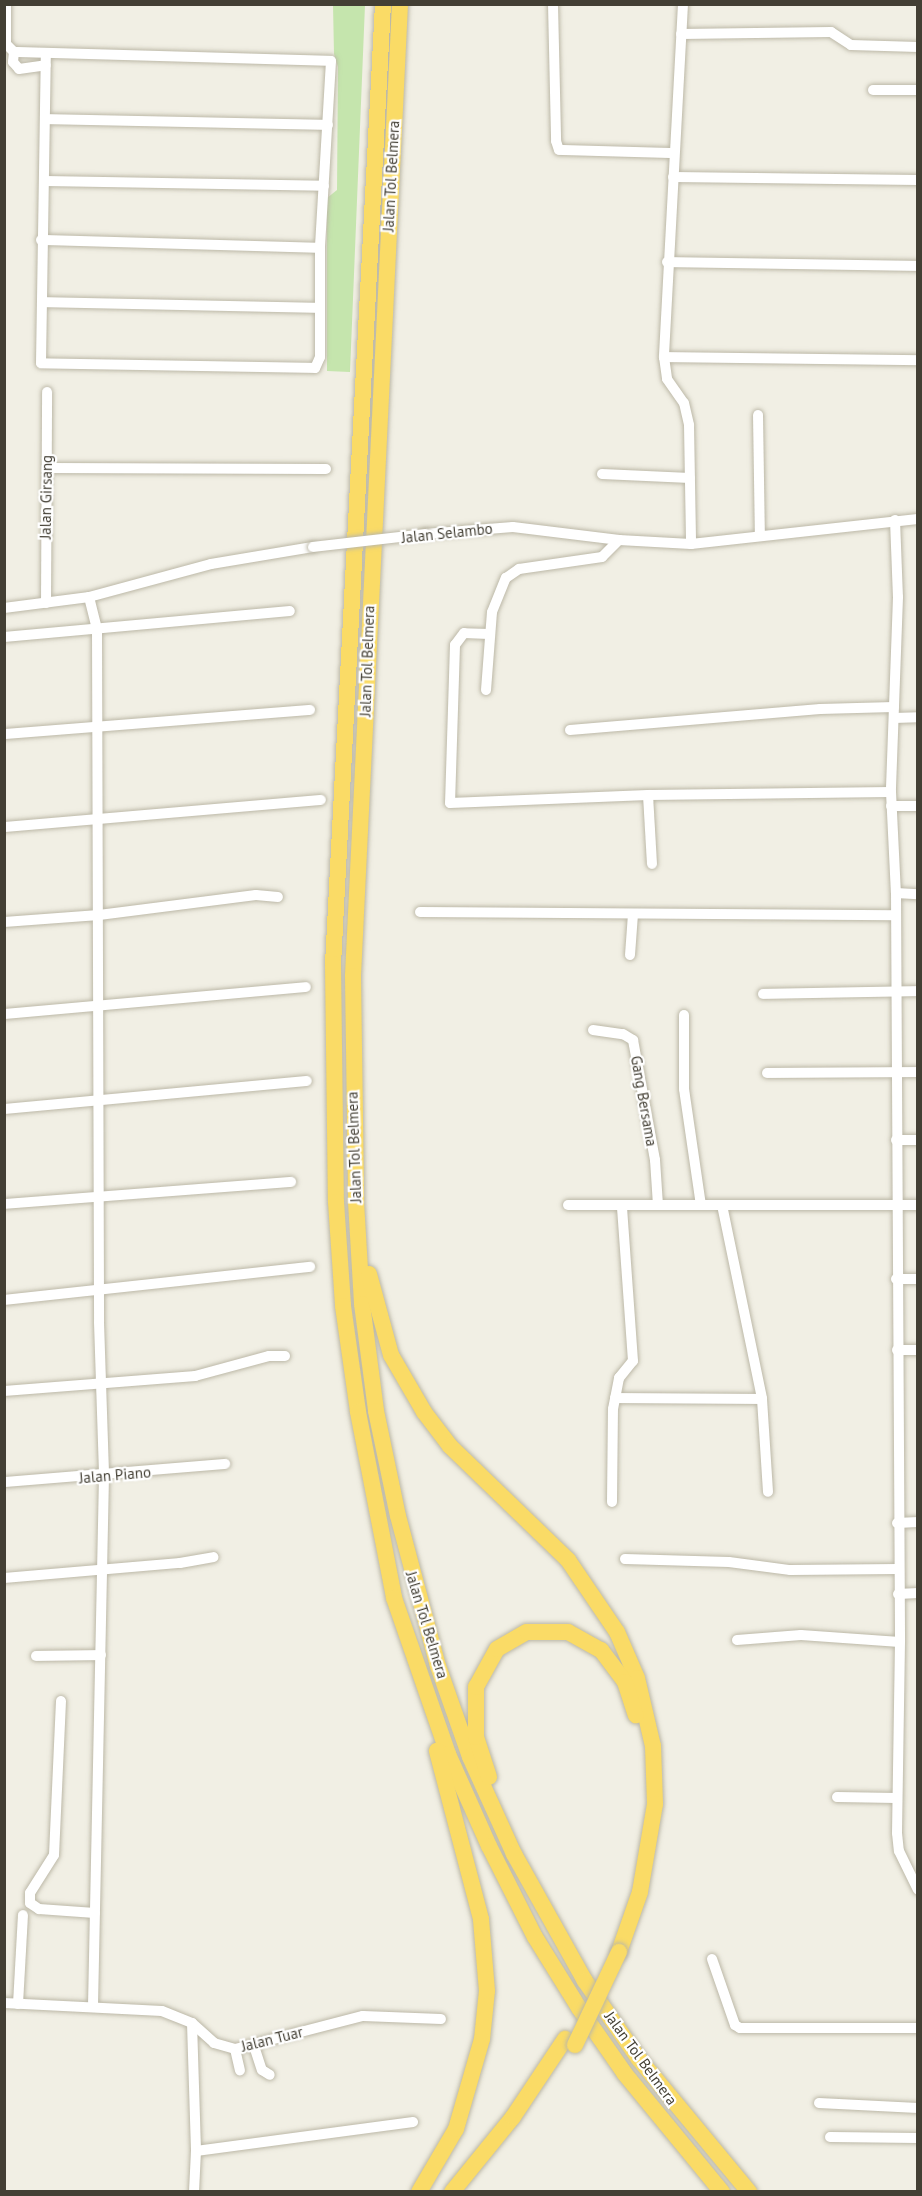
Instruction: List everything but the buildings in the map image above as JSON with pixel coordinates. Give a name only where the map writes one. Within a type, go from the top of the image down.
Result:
[{"type":"highway","name":"Jalan Tol Belmera","points":[[383,4],[333,953],[332,1101],[343,1306],[376,1517],[407,1635],[448,1754],[535,1937],[625,2074],[722,2192]]},
{"type":"highway","name":"Jalan Tol Belmera","points":[[400,4],[353,976],[356,1202],[362,1304],[376,1411],[398,1516],[438,1666],[470,1757],[514,1854],[585,1981],[639,2059],[749,2192]]},
{"type":"highway","points":[[356,1202],[380,1325],[406,1384],[450,1446],[568,1560],[612,1623],[637,1678],[654,1746],[655,1804],[640,1892],[615,1950],[570,2042],[500,2150],[463,2192]]},
{"type":"highway","points":[[514,1854],[476,1737],[476,1687],[485,1665],[504,1645],[527,1632],[568,1632],[600,1650],[612,1662],[625,1682],[640,1731],[645,1766],[641,1848],[615,1950]]},
{"type":"highway","points":[[407,1635],[417,1690],[474,1883],[483,1929],[487,1990],[482,2039],[456,2129],[419,2192]]},
{"type":"highway","points":[[452,2192],[570,2042]]},
{"type":"street","points":[[6,4],[8,46],[13,62],[19,69],[46,65]]},
{"type":"street","points":[[553,4],[556,141],[560,150],[674,153]]},
{"type":"street","points":[[683,4],[667,262],[664,357],[667,379],[686,408],[691,544]]},
{"type":"street","points":[[681,34],[831,32],[851,45],[918,47]]},
{"type":"street","points":[[8,46],[46,53],[330,59],[320,248],[319,365],[310,370],[41,363],[41,240],[45,181],[46,53]]},
{"type":"street","points":[[873,90],[918,90]]},
{"type":"street","points":[[46,120],[328,125]]},
{"type":"street","points":[[673,177],[918,180]]},
{"type":"street","points":[[45,181],[324,186]]},
{"type":"street","points":[[41,240],[320,248]]},
{"type":"street","points":[[667,262],[918,266]]},
{"type":"street","points":[[42,302],[320,308]]},
{"type":"street","points":[[664,357],[918,360]]},
{"type":"street","name":"Jalan Girsang","points":[[46,603],[47,392]]},
{"type":"street","points":[[758,415],[760,536]]},
{"type":"street","points":[[47,468],[326,469]]},
{"type":"street","points":[[602,474],[690,478]]},
{"type":"street","name":"Jalan Selambo","points":[[4,608],[89,597],[211,564],[313,547],[425,534],[513,527],[619,540],[691,544],[918,519]]},
{"type":"street","points":[[895,520],[898,597],[891,806],[896,893],[894,1073],[897,1205],[897,1569],[900,1642],[896,1798],[899,1851],[918,1890]]},
{"type":"street","points":[[486,690],[489,634],[498,595],[507,578],[519,569],[602,557],[619,540]]},
{"type":"street","points":[[89,597],[97,628],[100,1292],[104,1476],[93,2005]]},
{"type":"street","points":[[4,637],[290,611]]},
{"type":"street","points":[[489,634],[464,633],[457,637],[455,645],[450,803],[648,795],[891,792]]},
{"type":"street","points":[[570,730],[820,709],[894,712],[918,717]]},
{"type":"street","points":[[4,734],[310,710]]},
{"type":"street","points":[[648,795],[652,864]]},
{"type":"street","points":[[4,827],[321,800]]},
{"type":"street","points":[[891,806],[918,806]]},
{"type":"street","points":[[896,893],[918,894]]},
{"type":"street","points":[[4,922],[99,915],[256,895],[278,897]]},
{"type":"street","points":[[420,912],[896,915]]},
{"type":"street","points":[[630,955],[633,914]]},
{"type":"street","points":[[4,1014],[306,987]]},
{"type":"street","points":[[763,994],[918,991]]},
{"type":"street","points":[[684,1015],[684,1089],[701,1205]]},
{"type":"street","name":"Gang Bersama","points":[[593,1030],[623,1034],[633,1040],[655,1160],[658,1205]]},
{"type":"street","points":[[767,1073],[918,1072]]},
{"type":"street","points":[[4,1109],[100,1102],[307,1080]]},
{"type":"street","points":[[896,1140],[918,1140]]},
{"type":"street","points":[[4,1204],[291,1182]]},
{"type":"street","points":[[567,1205],[918,1205]]},
{"type":"street","points":[[722,1205],[762,1399],[768,1492]]},
{"type":"street","points":[[612,1502],[615,1398],[619,1378],[633,1361],[622,1206]]},
{"type":"street","points":[[4,1300],[100,1292],[310,1267]]},
{"type":"street","points":[[896,1279],[918,1279]]},
{"type":"street","points":[[897,1350],[918,1350]]},
{"type":"street","points":[[4,1391],[213,1373],[269,1356],[285,1356]]},
{"type":"street","points":[[615,1398],[762,1399]]},
{"type":"street","name":"Jalan Piano","points":[[4,1482],[104,1476],[225,1464]]},
{"type":"street","points":[[897,1523],[918,1522]]},
{"type":"street","points":[[4,1578],[103,1570],[213,1557]]},
{"type":"street","points":[[625,1559],[729,1562],[790,1570],[897,1569]]},
{"type":"street","points":[[898,1594],[918,1593]]},
{"type":"street","points":[[737,1640],[801,1635],[900,1642]]},
{"type":"street","points":[[36,1656],[101,1655]]},
{"type":"street","points":[[61,1701],[54,1855],[30,1893],[30,1903],[39,1909],[95,1913]]},
{"type":"street","points":[[837,1797],[896,1798]]},
{"type":"street","points":[[18,2004],[23,1915]]},
{"type":"street","points":[[712,1959],[735,2025],[740,2028],[918,2028]]},
{"type":"street","name":"Jalan Tuar","points":[[4,2003],[93,2005],[162,2011],[192,2023],[214,2043],[235,2049],[254,2046],[363,2016],[441,2019]]},
{"type":"street","points":[[192,2023],[196,2151],[194,2192]]},
{"type":"street","points":[[254,2046],[262,2070],[270,2075]]},
{"type":"street","points":[[235,2049],[240,2070]]},
{"type":"street","points":[[819,2103],[918,2108]]},
{"type":"street","points":[[196,2151],[413,2122]]},
{"type":"street","points":[[830,2137],[918,2138]]},
{"type":"green space","points":[[333,5],[365,5],[350,372],[327,371],[327,198],[337,190],[338,67],[334,54]]}]
